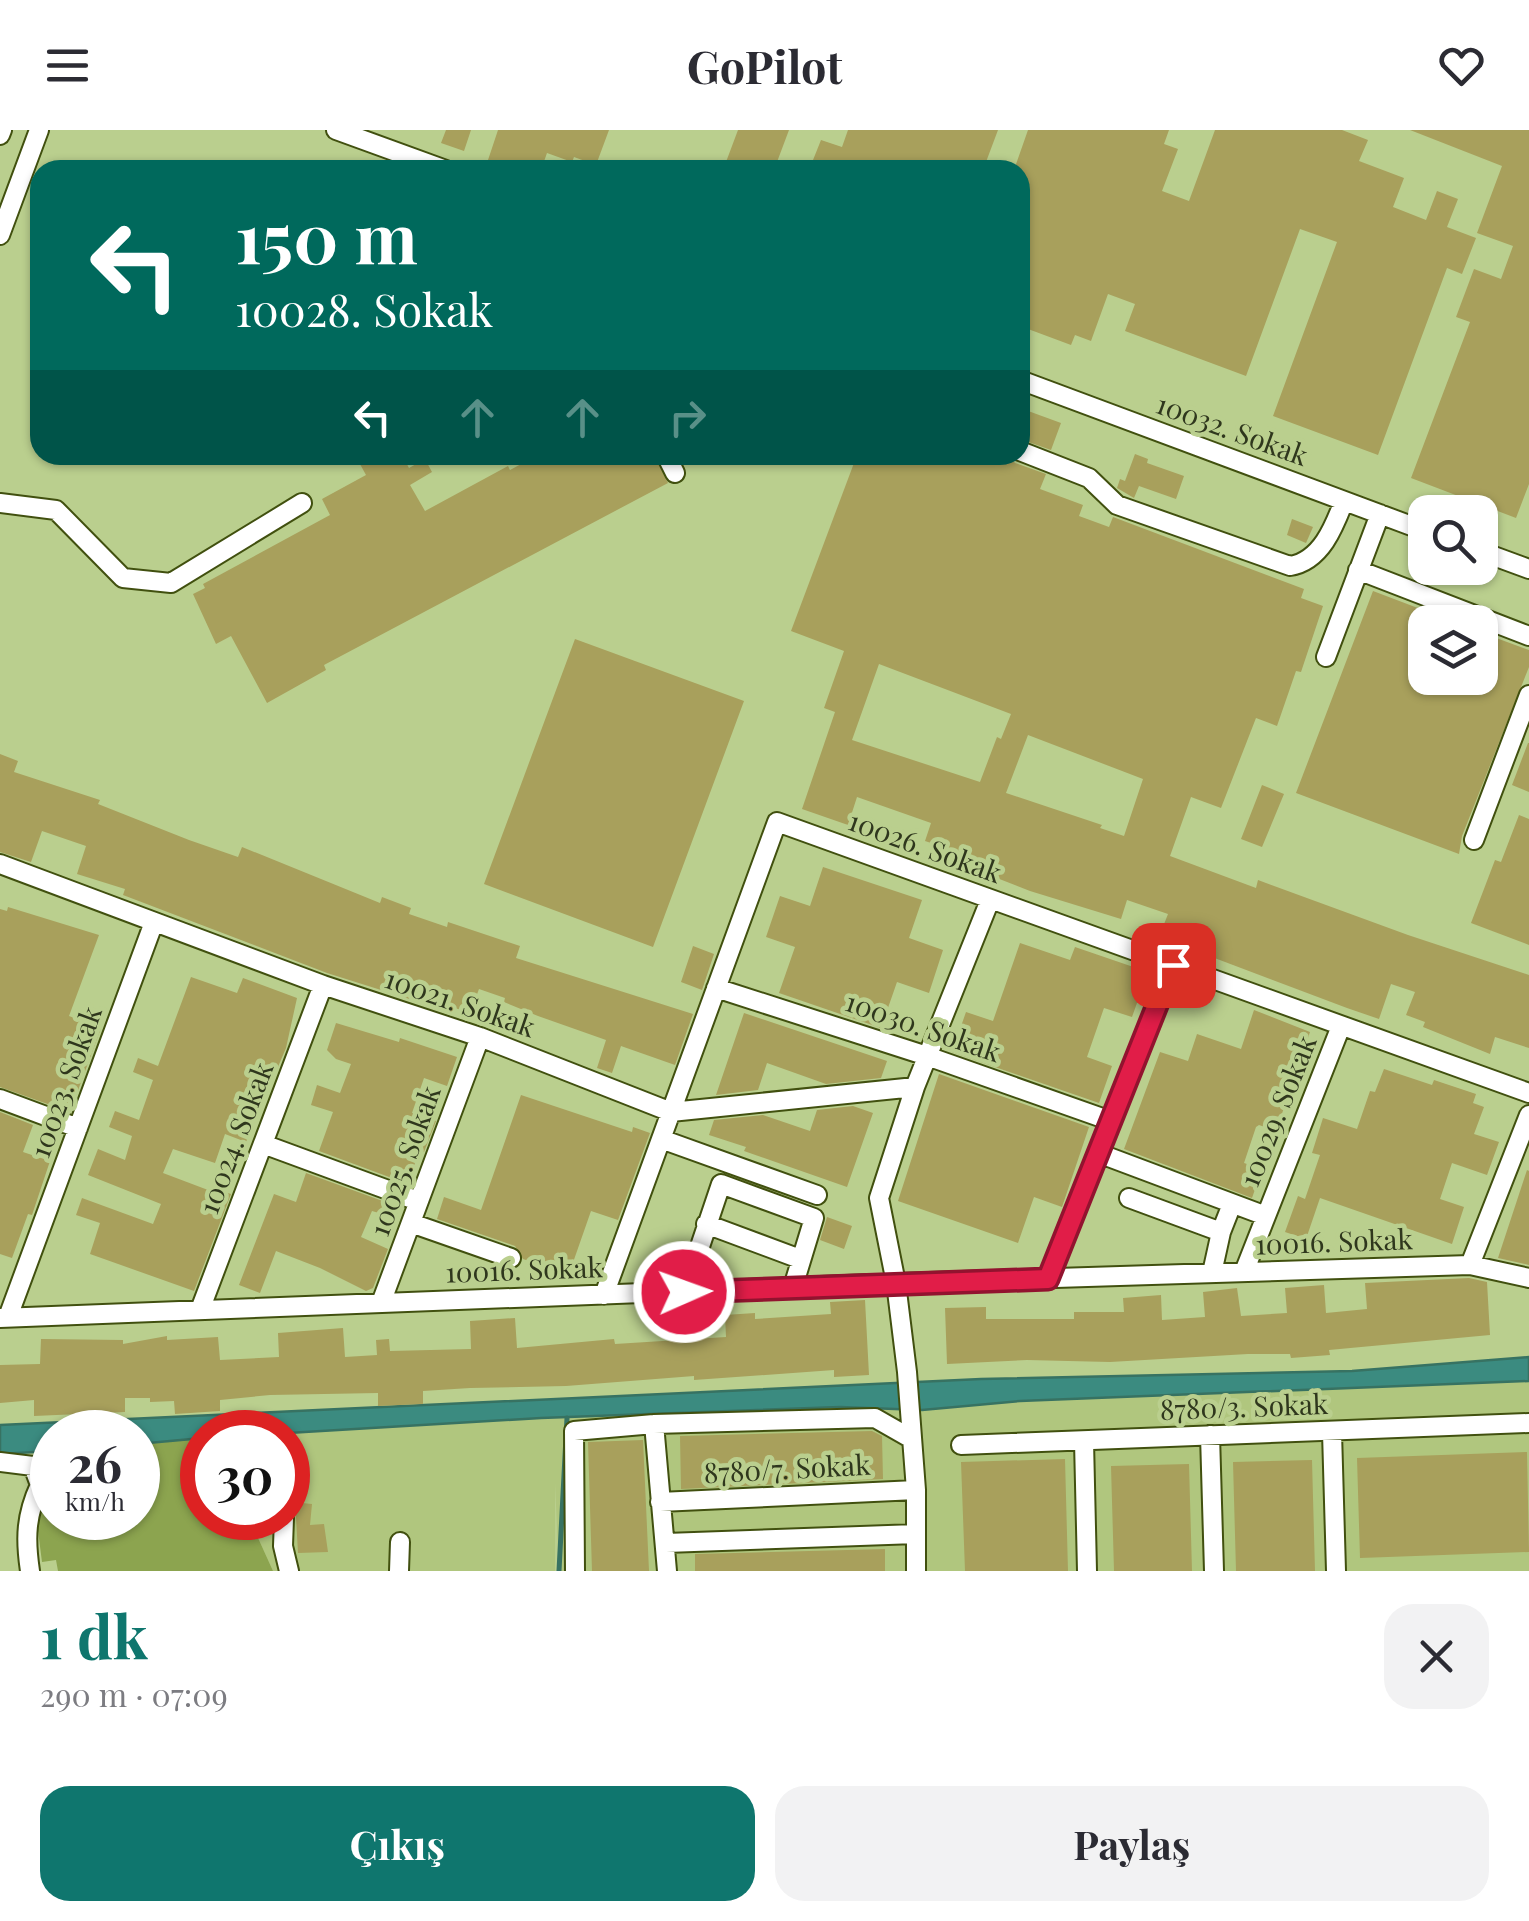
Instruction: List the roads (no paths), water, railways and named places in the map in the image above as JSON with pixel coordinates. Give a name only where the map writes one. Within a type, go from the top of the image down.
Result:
[{"type":"street","points":[[0,234],[40,130]]},
{"type":"street","points":[[336,130],[418,160]]},
{"type":"street","name":"10032. Sokak","points":[[1030,384],[1408,525]]},
{"type":"street","points":[[1030,455],[1088,478],[1118,505],[1290,566],[1303,564],[1333,532],[1344,501]]},
{"type":"street","points":[[671,465],[675,473]]},
{"type":"street","points":[[0,504],[56,510],[123,578],[171,583],[302,504]]},
{"type":"street","points":[[1326,657],[1380,514]]},
{"type":"street","points":[[1498,558],[1529,570]]},
{"type":"street","points":[[1358,570],[1529,636]]},
{"type":"street","points":[[1474,840],[1529,695]]},
{"type":"street","name":"10026. Sokak","points":[[604,1295],[777,822],[1529,1093]]},
{"type":"street","name":"10021. Sokak","points":[[0,864],[323,985],[480,1037],[671,1112],[915,1087]]},
{"type":"street","points":[[916,1571],[916,1490],[907,1372],[896,1283],[879,1198],[915,1087],[990,900]]},
{"type":"street","name":"10023. Sokak","points":[[4,1317],[154,922]]},
{"type":"street","points":[[1048,1279],[1173,965]]},
{"type":"street","name":"10024. Sokak","points":[[200,1310],[323,985]]},
{"type":"street","name":"10030. Sokak","points":[[716,988],[928,1056],[1111,1121]]},
{"type":"street","name":"10029. Sokak","points":[[1244,1272],[1342,1026]]},
{"type":"street","name":"10025. Sokak","points":[[381,1303],[480,1037]]},
{"type":"street","points":[[0,1100],[78,1128]]},
{"type":"street","points":[[1470,1264],[1529,1114]]},
{"type":"street","points":[[661,1139],[817,1195]]},
{"type":"street","points":[[263,1144],[418,1201]]},
{"type":"street","points":[[1098,1153],[1266,1216]]},
{"type":"street","points":[[684,1292],[721,1184],[814,1218],[793,1287]]},
{"type":"street","points":[[1129,1198],[1221,1232]]},
{"type":"street","points":[[1212,1273],[1232,1204]]},
{"type":"street","points":[[411,1223],[511,1258]]},
{"type":"street","points":[[706,1224],[800,1259]]},
{"type":"street","name":"10016. Sokak","points":[[4,1317],[1470,1264],[1529,1278]]},
{"type":"street","points":[[575,1571],[574,1431],[654,1424],[875,1418],[911,1430]]},
{"type":"street","name":"8780/3. Sokak","points":[[962,1445],[1529,1423]]},
{"type":"street","points":[[654,1424],[666,1571]]},
{"type":"street","points":[[1332,1432],[1336,1571]]},
{"type":"street","points":[[1210,1435],[1214,1571]]},
{"type":"street","points":[[1084,1441],[1087,1571]]},
{"type":"street","points":[[0,1462],[33,1466],[40,1484],[29,1509],[25,1537],[30,1571]]},
{"type":"street","name":"8780/7. Sokak","points":[[660,1502],[916,1490]]},
{"type":"street","points":[[666,1543],[916,1534]]},
{"type":"street","points":[[283,1540],[290,1571]]},
{"type":"street","points":[[399,1571],[400,1542]]},
{"type":"water","points":[[1529,1357],[1529,1381],[1020,1401],[922,1410],[840,1407],[541,1418],[310,1432],[310,1410],[981,1379],[1352,1371]]},
{"type":"water","points":[[160,1417],[180,1417],[180,1440],[160,1442]]},
{"type":"water","points":[[30,1424],[30,1452],[0,1454],[0,1425]]},
{"type":"waterway","points":[[559,1571],[567,1418]]}]
